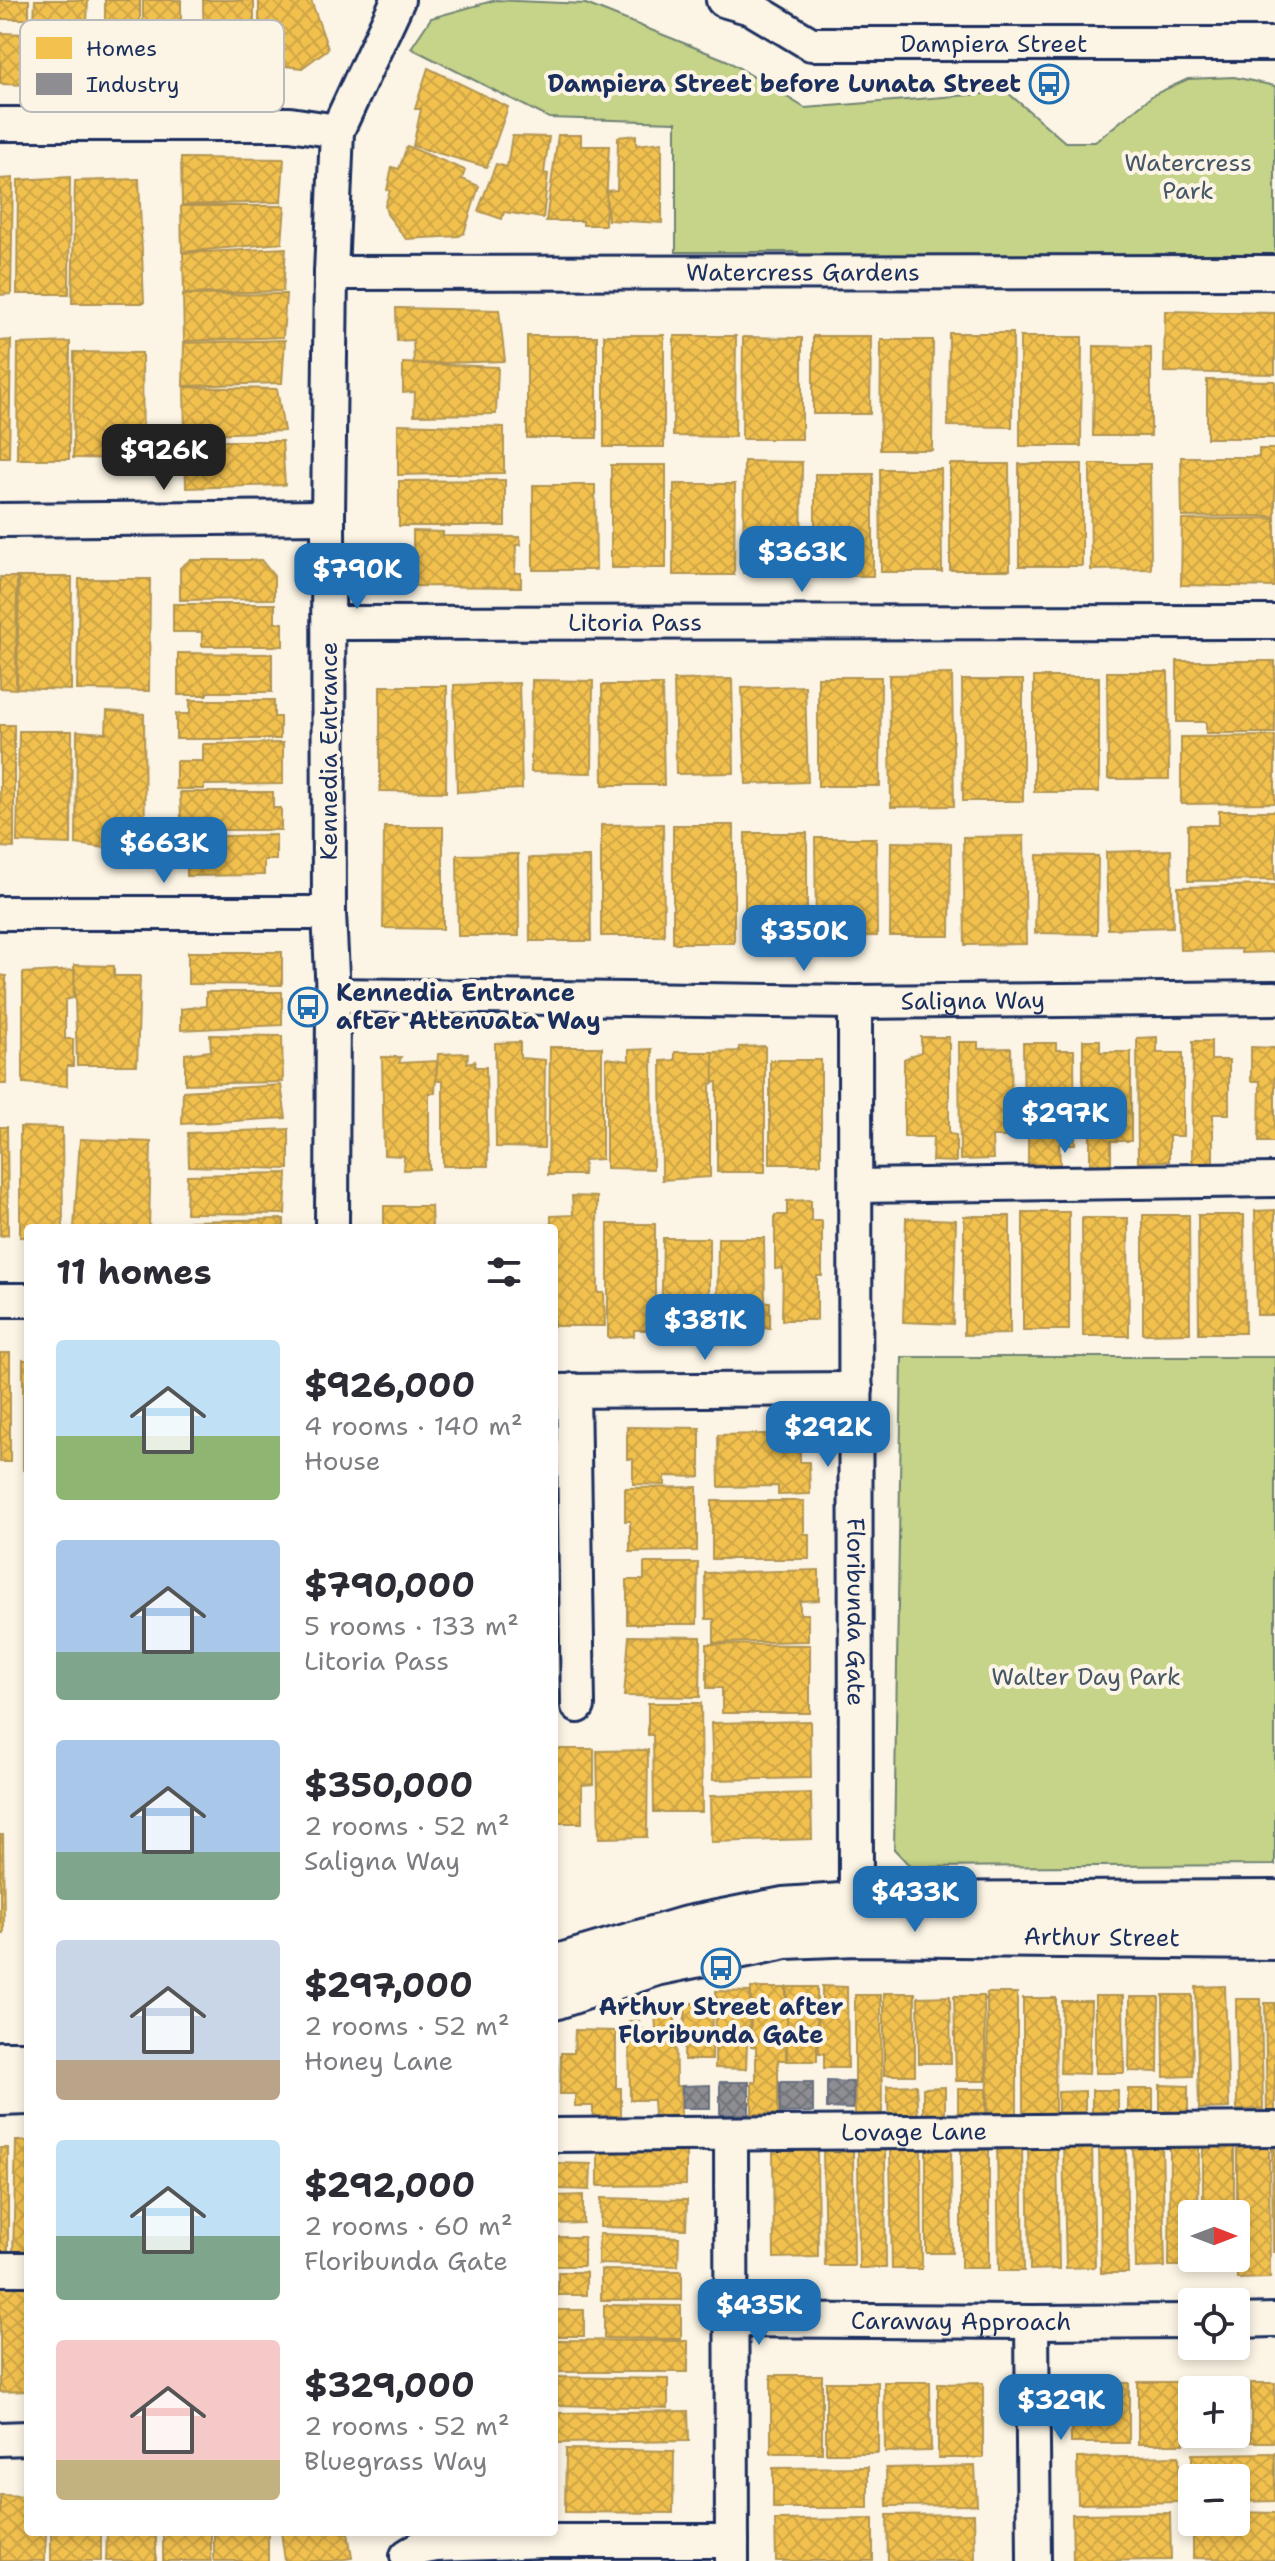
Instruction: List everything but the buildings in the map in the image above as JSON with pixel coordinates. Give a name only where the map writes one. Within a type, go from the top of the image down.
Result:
[{"type":"street","name":"Kennedia Entrance","points":[[332,1224],[328,517],[331,273],[337,131],[398,0]]},
{"type":"street","name":"Dampiera Street","points":[[742,3],[811,44],[1275,44]]},
{"type":"street","points":[[0,124],[290,124],[337,131]]},
{"type":"street","name":"Watercress Gardens","points":[[331,273],[1275,272]]},
{"type":"street","points":[[0,520],[328,517]]},
{"type":"street","name":"Litoria Pass","points":[[329,623],[1275,622]]},
{"type":"street","points":[[0,913],[329,913]]},
{"type":"street","name":"Saligna Way","points":[[333,995],[855,1002],[1275,998]]},
{"type":"street","name":"Floribunda Gate","points":[[855,1002],[856,1919]]},
{"type":"street","points":[[856,1186],[1275,1180]]},
{"type":"street","points":[[0,1300],[24,1300]]},
{"type":"street","points":[[578,1706],[564,1390],[856,1389]]},
{"type":"street","name":"Arthur Street","points":[[558,1998],[656,1965],[786,1938],[856,1919],[1275,1901]]},
{"type":"street","name":"Arthur Street","points":[[558,1965],[687,1927],[783,1908],[856,1919],[1275,1939]]},
{"type":"street","points":[[0,2062],[24,2062]]},
{"type":"street","points":[[0,2095],[24,2094]]},
{"type":"street","name":"Lovage Lane","points":[[558,2135],[1275,2129]]},
{"type":"street","points":[[405,2550],[544,2536],[732,2551],[731,2134]]},
{"type":"street","points":[[0,2269],[24,2269]]},
{"type":"street","name":"Caraway Approach","points":[[731,2320],[1178,2321]]},
{"type":"street","points":[[1250,2321],[1275,2320]]},
{"type":"street","points":[[1032,2322],[1034,2561]]},
{"type":"street","points":[[0,2439],[24,2438]]},
{"type":"green space","name":"Watercress Park","points":[[496,0],[586,4],[726,60],[805,108],[1007,92],[1065,142],[1095,142],[1153,95],[1188,79],[1234,77],[1275,86],[1275,262],[799,264],[798,252],[676,252],[676,122],[549,118],[411,48],[431,18]]},
{"type":"green space","name":"Walter Day Park","points":[[902,1357],[1275,1357],[1275,1865],[911,1867],[894,1849]]},
{"type":"place","name":"Dampiera Street before Lunata Street","points":[[1049,84]]},
{"type":"place","name":"Kennedia Entrance after Attenuata Way","points":[[308,1007]]},
{"type":"place","name":"Arthur Street after Floribunda Gate","points":[[721,1968]]}]
